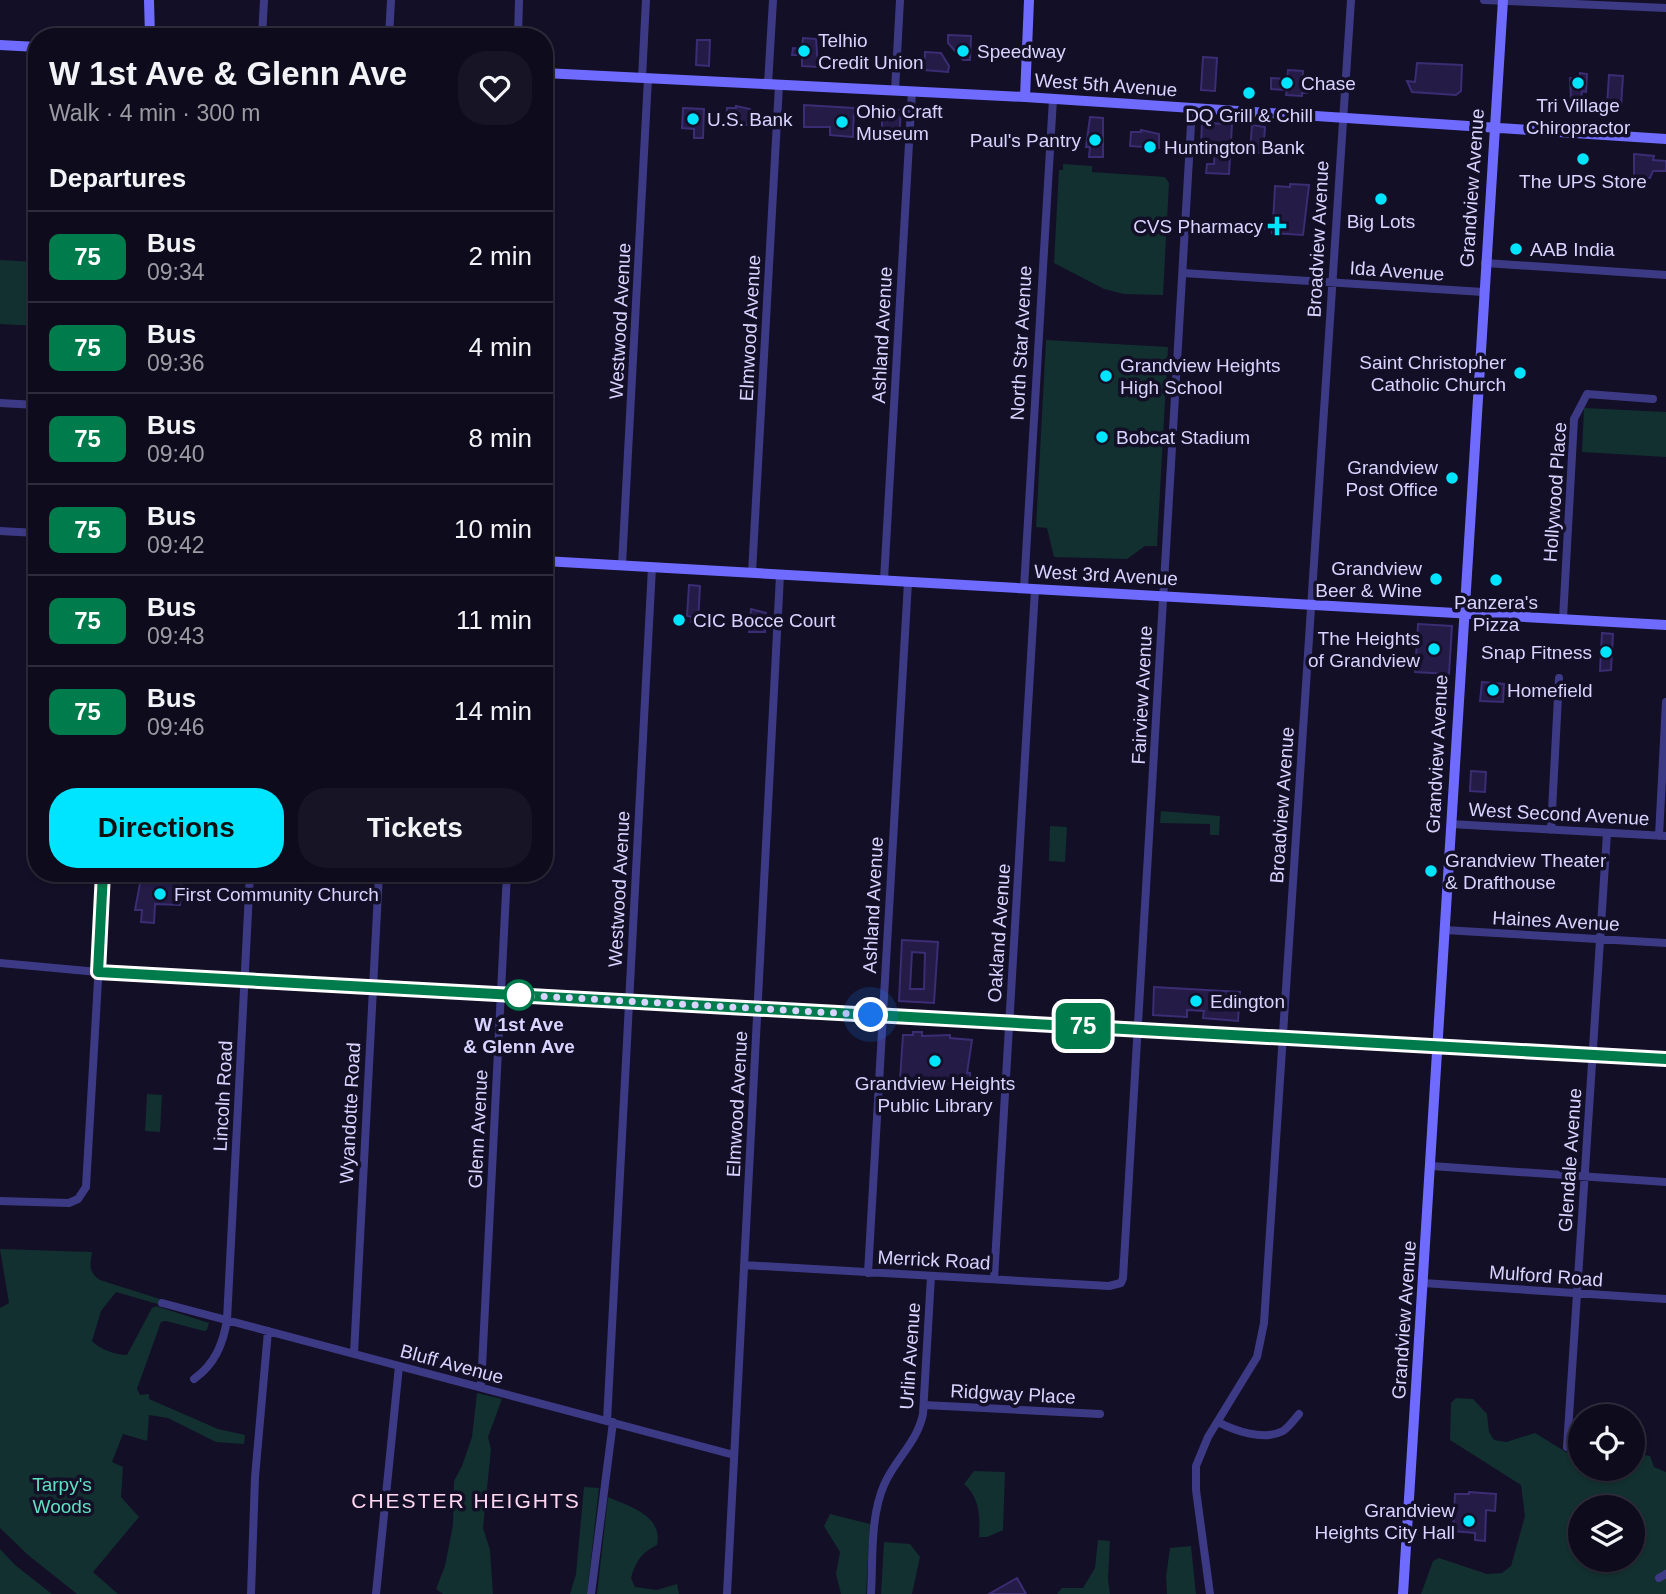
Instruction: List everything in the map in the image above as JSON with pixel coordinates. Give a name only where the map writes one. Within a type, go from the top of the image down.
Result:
[{"type":"street","points":[[149,0],[150,28]]},
{"type":"street","points":[[262,28],[264,0]]},
{"type":"street","points":[[389,28],[391,0]]},
{"type":"street","points":[[517,28],[519,0]]},
{"type":"street","name":"Westwood Avenue","points":[[622,565],[645,78],[646,0]]},
{"type":"street","name":"Elmwood Avenue","points":[[752,573],[774,85],[773,0]]},
{"type":"street","points":[[895,90],[900,0]]},
{"type":"street","points":[[1024,97],[1029,0]]},
{"type":"street","name":"Broadview Avenue","points":[[1210,1594],[1195,1476],[1198,1459],[1257,1357],[1262,1340],[1351,0]]},
{"type":"street","points":[[1484,0],[1666,8]]},
{"type":"street","name":"Grandview Avenue","points":[[1403,1594],[1503,1]]},
{"type":"street","points":[[0,45],[28,47]]},
{"type":"street","name":"West 5th Avenue","points":[[553,73],[1024,97],[1666,139]]},
{"type":"street","name":"Ashland Avenue","points":[[884,580],[912,92]]},
{"type":"street","name":"North Star Avenue","points":[[1029,589],[1052,99]]},
{"type":"street","name":"Fairview Avenue","points":[[1121,1283],[1124,1273],[1192,108]]},
{"type":"street","points":[[1485,263],[1666,275]]},
{"type":"street","name":"Ida Avenue","points":[[1183,273],[1483,292]]},
{"type":"street","name":"Hollywood Place","points":[[1563,619],[1574,419],[1587,394],[1653,399]]},
{"type":"street","points":[[0,402],[28,404]]},
{"type":"street","points":[[0,531],[28,533]]},
{"type":"street","name":"West 3rd Avenue","points":[[553,561],[1666,625]]},
{"type":"street","name":"Westwood Avenue","points":[[591,1594],[610,1422],[629,1001],[653,567]]},
{"type":"street","name":"Elmwood Avenue","points":[[727,1594],[780,575]]},
{"type":"street","name":"Ashland Avenue","points":[[868,1273],[908,582]]},
{"type":"street","name":"Oakland Avenue","points":[[994,1279],[1010,1023],[1029,589]]},
{"type":"street","points":[[1551,830],[1559,678]]},
{"type":"street","points":[[1662,836],[1666,702]]},
{"type":"street","name":"West Second Avenue","points":[[1451,824],[1662,836]]},
{"type":"street","name":"Glendale Avenue","points":[[1567,1447],[1607,833]]},
{"type":"street","points":[[0,1201],[69,1203],[83,1193],[88,1181],[103,882]]},
{"type":"street","name":"Lincoln Road","points":[[194,1379],[223,1343],[227,1320],[249,882]]},
{"type":"street","name":"Wyandotte Road","points":[[354,1354],[379,882]]},
{"type":"street","name":"Glenn Avenue","points":[[481,1387],[507,882]]},
{"type":"street","name":"Haines Avenue","points":[[1444,930],[1666,943]]},
{"type":"street","points":[[0,963],[98,972],[1666,1059]]},
{"type":"street","points":[[1431,1166],[1666,1182]]},
{"type":"street","name":"Merrick Road","points":[[744,1265],[1109,1286],[1121,1283]]},
{"type":"street","name":"Urlin Avenue","points":[[871,1594],[880,1495],[890,1473],[917,1435],[924,1405],[931,1276]]},
{"type":"street","name":"Mulford Road","points":[[1423,1283],[1666,1299]]},
{"type":"street","name":"Bluff Avenue","points":[[162,1303],[734,1455]]},
{"type":"street","points":[[251,1594],[254,1503],[268,1331]]},
{"type":"street","points":[[376,1594],[399,1366]]},
{"type":"street","name":"Ridgway Place","points":[[924,1405],[1100,1414]]},
{"type":"street","points":[[1218,1422],[1242,1432],[1276,1433],[1284,1430],[1299,1415]]},
{"type":"green space","points":[[1063,164],[1092,166],[1092,172],[1165,177],[1169,183],[1163,295],[1124,294],[1104,289],[1054,263],[1059,170],[1063,170]]},
{"type":"green space","points":[[0,260],[28,262],[28,326],[0,324]]},
{"type":"green space","name":"Bobcat Stadium","points":[[1046,340],[1168,347],[1157,546],[1145,546],[1127,559],[1054,557],[1047,528],[1036,527]]},
{"type":"green space","points":[[1584,408],[1666,412],[1666,457],[1582,452]]},
{"type":"green space","points":[[1161,811],[1220,816],[1219,835],[1210,835],[1210,824],[1160,823]]},
{"type":"green space","points":[[1050,826],[1067,827],[1065,862],[1049,861]]},
{"type":"green space","points":[[147,1094],[162,1095],[160,1132],[145,1131]]},
{"type":"green space","name":"Tarpy's Woods","points":[[0,1249],[92,1252],[91,1268],[100,1280],[163,1300],[161,1305],[116,1292],[101,1311],[92,1341],[108,1351],[127,1355],[152,1308],[156,1306],[209,1323],[204,1331],[161,1322],[137,1389],[140,1395],[149,1394],[149,1399],[218,1429],[245,1435],[244,1444],[216,1442],[168,1418],[149,1415],[147,1441],[123,1434],[112,1462],[123,1467],[121,1497],[139,1517],[93,1572],[118,1594],[77,1594],[28,1555],[0,1528],[0,1308],[9,1303]]},
{"type":"green space","points":[[477,1393],[502,1399],[488,1437],[491,1449],[483,1528],[490,1550],[493,1594],[443,1594],[436,1589],[445,1566],[453,1525],[454,1481],[472,1437]]},
{"type":"green space","points":[[1456,1398],[1473,1399],[1487,1414],[1489,1432],[1494,1440],[1506,1442],[1535,1433],[1568,1452],[1568,1481],[1645,1481],[1645,1455],[1650,1456],[1654,1467],[1666,1472],[1666,1594],[1421,1594],[1433,1561],[1439,1558],[1487,1574],[1502,1573],[1511,1566],[1525,1516],[1521,1485],[1450,1440],[1451,1403]]},
{"type":"green space","points":[[974,1471],[1005,1472],[1003,1530],[987,1537],[979,1537],[976,1501],[964,1484]]},
{"type":"green space","points":[[584,1487],[599,1488],[587,1594],[570,1594],[576,1574]]},
{"type":"green space","points":[[608,1497],[643,1514],[655,1527],[658,1535],[657,1545],[643,1554],[637,1562],[631,1578],[635,1587],[657,1590],[677,1584],[679,1594],[597,1594]]},
{"type":"green space","points":[[830,1514],[870,1524],[866,1594],[841,1594],[836,1574],[840,1552],[824,1526]]},
{"type":"green space","points":[[1098,1540],[1110,1541],[1110,1594],[1057,1594],[1062,1588],[1083,1588],[1095,1568]]},
{"type":"green space","points":[[884,1542],[910,1544],[920,1557],[912,1594],[881,1594]]},
{"type":"green space","points":[[1191,1546],[1196,1594],[1167,1594],[1166,1577],[1170,1548]]},
{"type":"green space","points":[[0,1549],[15,1565],[52,1594],[0,1594]]},
{"type":"building","name":"Speedway","points":[[948,35],[971,36],[970,60],[963,60],[948,43]]},
{"type":"building","name":"Telhio Credit Union","points":[[803,38],[816,39],[818,67],[802,66],[802,55],[792,55],[793,48],[802,49]]},
{"type":"building","points":[[697,40],[710,40],[709,66],[696,65]]},
{"type":"building","name":"Speedway","points":[[925,52],[941,53],[949,66],[948,72],[924,70]]},
{"type":"building","points":[[1203,57],[1217,58],[1215,91],[1201,90]]},
{"type":"building","points":[[1417,63],[1462,65],[1461,91],[1456,95],[1412,92],[1407,81],[1415,82]]},
{"type":"building","name":"Chase","points":[[1288,70],[1303,71],[1302,87],[1307,87],[1307,93],[1302,93],[1302,96],[1286,95],[1287,90],[1271,89],[1271,78],[1287,79]]},
{"type":"building","name":"Tri Village Chiropractor","points":[[1580,73],[1587,74],[1586,92],[1582,91],[1581,99],[1571,99],[1570,78],[1580,79]]},
{"type":"building","points":[[1609,75],[1623,76],[1621,106],[1607,105]]},
{"type":"building","points":[[804,105],[854,108],[853,137],[830,135],[830,127],[804,127]]},
{"type":"building","points":[[736,106],[750,109],[749,125],[726,124],[727,108]]},
{"type":"building","name":"U.S. Bank","points":[[683,108],[704,109],[703,138],[694,138],[694,129],[682,128]]},
{"type":"building","points":[[883,109],[901,110],[899,139],[881,138]]},
{"type":"building","name":"Paul's Pantry","points":[[1090,117],[1103,118],[1103,157],[1089,157],[1090,147],[1086,147]]},
{"type":"building","points":[[1202,123],[1232,124],[1229,174],[1206,173],[1207,164],[1214,164],[1215,146],[1201,145]]},
{"type":"building","points":[[1252,125],[1265,127],[1263,153],[1250,152]]},
{"type":"building","name":"Huntington Bank","points":[[1141,130],[1159,134],[1159,148],[1130,146],[1131,132]]},
{"type":"building","points":[[1634,154],[1654,156],[1653,160],[1666,161],[1666,171],[1653,171],[1650,178],[1634,177]]},
{"type":"building","name":"CVS Pharmacy","points":[[1290,184],[1309,185],[1303,235],[1272,233],[1272,229],[1265,229],[1266,223],[1273,223],[1275,186],[1290,187]]},
{"type":"building","points":[[689,585],[700,586],[698,622],[691,622],[692,617],[687,616]]},
{"type":"building","points":[[751,609],[766,613],[765,632],[749,632]]},
{"type":"building","name":"The Heights of Grandview","points":[[1418,624],[1452,626],[1449,674],[1415,672]]},
{"type":"building","name":"Snap Fitness","points":[[1602,633],[1613,634],[1611,670],[1600,671]]},
{"type":"building","name":"Homefield","points":[[1482,682],[1504,684],[1503,702],[1480,701]]},
{"type":"building","points":[[1471,771],[1486,772],[1485,792],[1470,791]]},
{"type":"building","name":"First Community Church","points":[[140,882],[181,882],[180,905],[155,904],[154,923],[141,922],[142,910],[135,910]]},
{"type":"building","points":[[902,940],[938,942],[934,1003],[899,1001]],"holes":[[[912,952],[925,953],[924,989],[910,989]]]},
{"type":"building","name":"Edington","points":[[1154,987],[1240,992],[1238,1021],[1203,1018],[1204,1011],[1187,1010],[1187,1017],[1153,1015]]},
{"type":"building","name":"Grandview Heights Public Library","points":[[913,1032],[922,1032],[922,1036],[950,1035],[950,1038],[972,1040],[967,1073],[970,1073],[970,1084],[939,1085],[939,1082],[900,1080],[903,1035],[913,1035]]},
{"type":"building","name":"Grandview Heights City Hall","points":[[1455,1494],[1496,1494],[1495,1511],[1486,1510],[1485,1541],[1475,1540],[1475,1533],[1453,1531]]},
{"type":"building","points":[[1017,1578],[1026,1594],[989,1594]]},
{"type":"bus line","name":"75","points":[[103,882],[98,972],[1666,1059]]},
{"type":"place","name":"Telhio Credit Union","points":[[804,51]]},
{"type":"place","name":"Speedway","points":[[963,51]]},
{"type":"place","name":"Chase","points":[[1287,83]]},
{"type":"place","name":"Tri Village Chiropractor","points":[[1578,83]]},
{"type":"place","name":"DQ Grill & Chill","points":[[1249,93]]},
{"type":"place","name":"U.S. Bank","points":[[693,119]]},
{"type":"place","name":"Ohio Craft Museum","points":[[842,122]]},
{"type":"place","name":"Paul's Pantry","points":[[1095,140]]},
{"type":"place","name":"Huntington Bank","points":[[1150,147]]},
{"type":"place","name":"The UPS Store","points":[[1583,159]]},
{"type":"place","name":"Big Lots","points":[[1381,199]]},
{"type":"place","name":"CVS Pharmacy","points":[[1277,226]]},
{"type":"place","name":"AAB India","points":[[1516,249]]},
{"type":"place","name":"Saint Christopher Catholic Church","points":[[1520,373]]},
{"type":"place","name":"Grandview Heights High School","points":[[1106,376]]},
{"type":"place","name":"Bobcat Stadium","points":[[1102,437]]},
{"type":"place","name":"Grandview Post Office","points":[[1452,478]]},
{"type":"place","name":"Grandview Beer & Wine","points":[[1436,579]]},
{"type":"place","name":"Panzera's Pizza","points":[[1496,580]]},
{"type":"place","name":"CIC Bocce Court","points":[[679,620]]},
{"type":"place","name":"The Heights of Grandview","points":[[1434,649]]},
{"type":"place","name":"Snap Fitness","points":[[1606,652]]},
{"type":"place","name":"Homefield","points":[[1493,690]]},
{"type":"place","name":"Grandview Theater & Drafthouse","points":[[1431,871]]},
{"type":"place","name":"First Community Church","points":[[160,894]]},
{"type":"place","name":"W 1st Ave & Glenn Ave","points":[[519,995]]},
{"type":"place","name":"Edington","points":[[1196,1001]]},
{"type":"place","name":"Grandview Heights Public Library","points":[[935,1061]]},
{"type":"place","name":"Grandview Heights City Hall","points":[[1469,1521]]},
{"type":"district","name":"CHESTER HEIGHTS","points":[[466,1500]]},
{"type":"route","points":[[519,995],[871,1015]]}]
